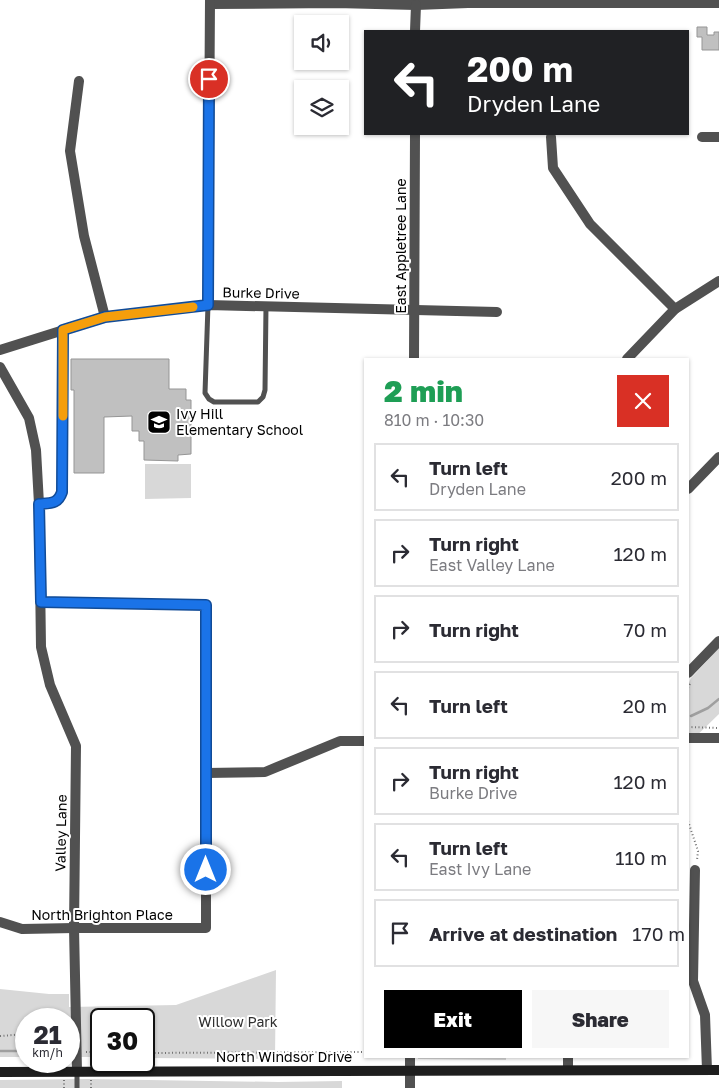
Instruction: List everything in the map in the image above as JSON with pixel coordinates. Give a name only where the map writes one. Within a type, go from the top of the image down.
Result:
[{"type":"main road","name":"North Windsor Drive","points":[[80,1072],[719,1070]]},
{"type":"main road","name":"North Windsor Drive","points":[[0,1072],[15,1072]]},
{"type":"street","points":[[208,305],[210,2],[416,5],[468,1],[719,3]]},
{"type":"street","points":[[416,5],[416,30]]},
{"type":"street","points":[[79,81],[70,151],[84,236],[105,317]]},
{"type":"street","name":"East Appletree Lane","points":[[414,358],[415,135]]},
{"type":"street","points":[[551,137],[553,168],[590,224],[675,310]]},
{"type":"street","points":[[702,137],[719,137]]},
{"type":"street","points":[[628,358],[675,310],[719,281]]},
{"type":"street","name":"Burke Drive","points":[[0,350],[105,317],[208,305],[497,312]]},
{"type":"street","name":"Valley Lane","points":[[0,367],[29,418],[36,450],[39,504],[41,647],[50,685],[76,746],[74,928],[76,1008]]},
{"type":"street","points":[[689,488],[719,457]]},
{"type":"street","points":[[41,602],[206,605],[206,773],[265,772],[340,741],[364,742]]},
{"type":"street","points":[[689,672],[719,641]]},
{"type":"street","points":[[689,738],[719,738]]},
{"type":"street","name":"North Brighton Place","points":[[0,922],[22,929],[206,928],[206,773]]},
{"type":"street","points":[[695,870],[692,981],[705,1015],[707,1070]]},
{"type":"street","points":[[410,1058],[410,1088]]},
{"type":"street","points":[[568,1058],[568,1070]]},
{"type":"lane","points":[[208,305],[205,393],[209,400],[214,402],[258,402],[264,397],[266,306]]},
{"type":"lane","points":[[39,504],[57,501],[62,492],[63,330]]},
{"type":"lane","points":[[77,1073],[77,1088]]},
{"type":"path","points":[[689,727],[719,728]]},
{"type":"path","points":[[689,824],[698,851],[695,870]]},
{"type":"path","points":[[0,1036],[15,1035]]},
{"type":"path","points":[[155,1052],[364,1052]]},
{"type":"green space","points":[[145,464],[191,464],[191,498],[145,499]]},
{"type":"green space","points":[[719,648],[719,714],[689,743],[689,683],[691,678]]},
{"type":"green space","name":"Willow Park","points":[[276,970],[275,1059],[155,1058],[155,1008],[90,1008],[90,1057],[80,1057],[80,1008],[15,1008],[15,1057],[0,1057],[0,989],[69,994],[69,1007],[176,1005]]},
{"type":"green space","points":[[506,1058],[506,1060],[418,1059]]},
{"type":"green space","points":[[87,1079],[278,1082],[342,1081],[342,1088],[0,1088],[0,1080]]},
{"type":"building","points":[[697,27],[707,27],[707,35],[714,35],[714,32],[719,32],[719,50],[702,50],[702,37],[697,37]]},
{"type":"building","points":[[71,359],[169,359],[169,389],[186,389],[186,400],[191,400],[191,454],[178,455],[178,461],[144,460],[144,441],[139,441],[139,431],[132,431],[132,416],[104,417],[104,473],[74,473],[74,390],[71,390]]},
{"type":"waterway","points":[[691,716],[708,708],[719,699]]},
{"type":"waterway","points":[[0,1051],[15,1051]]},
{"type":"slow traffic","points":[[63,416],[63,330],[105,317],[193,307]]},
{"type":"place","name":"Ivy Hill Elementary School","points":[[159,422]]},
{"type":"route","points":[[206,870],[206,605],[41,602],[39,504],[57,501],[62,492],[63,330],[105,317],[208,305],[209,79]]}]
